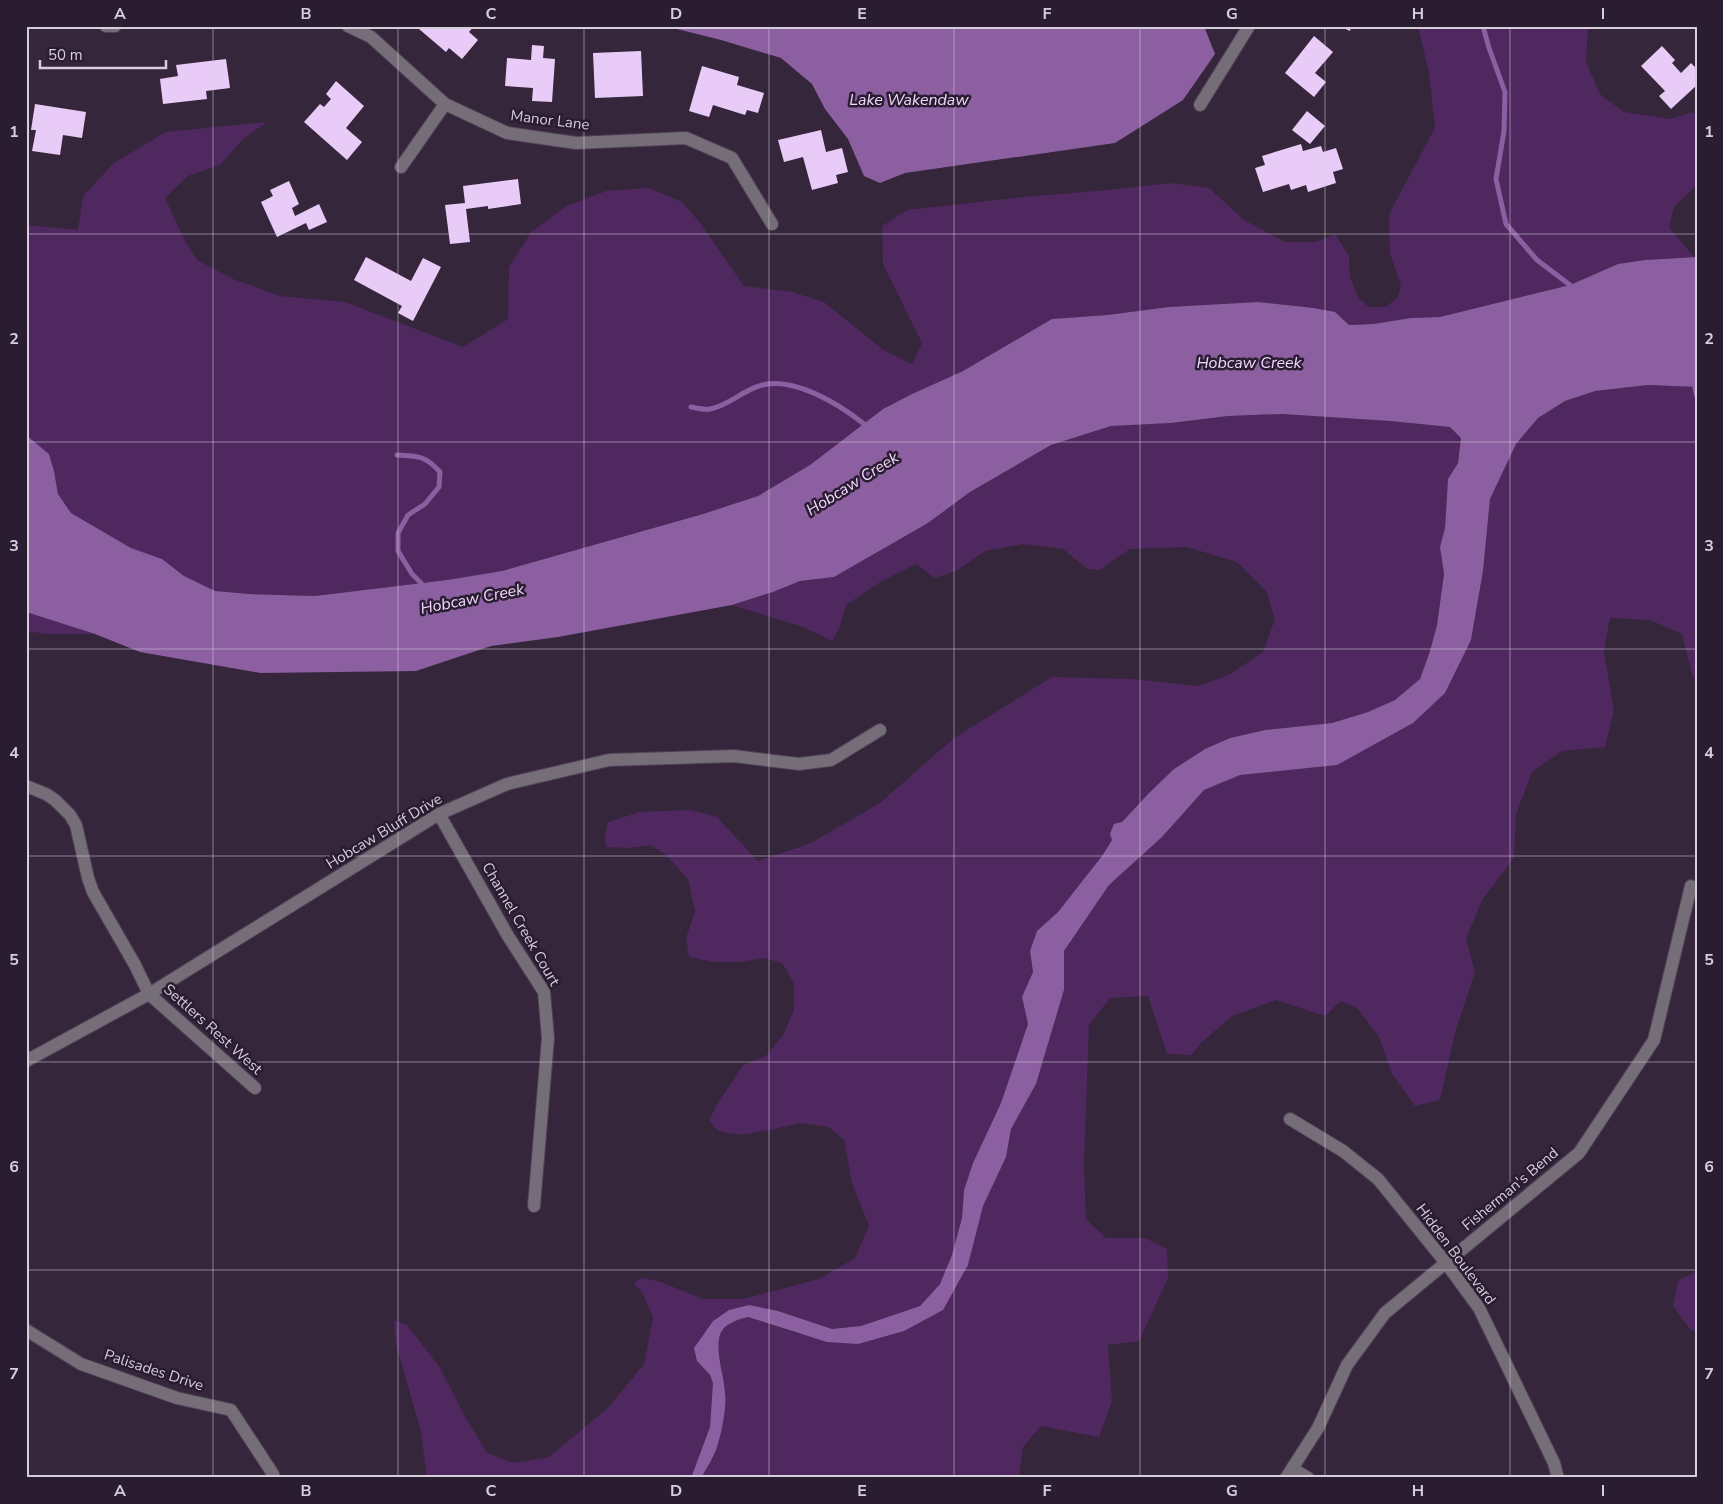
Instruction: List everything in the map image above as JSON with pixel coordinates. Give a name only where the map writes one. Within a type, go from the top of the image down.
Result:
[{"type":"street","points":[[106,26],[115,26]]},
{"type":"street","name":"Manor Lane","points":[[348,26],[372,37],[445,104],[506,133],[576,143],[686,138],[732,158],[772,224]]},
{"type":"street","points":[[1200,105],[1249,26]]},
{"type":"street","points":[[401,167],[445,104]]},
{"type":"street","name":"Hobcaw Bluff Drive","points":[[26,1061],[149,994],[439,814],[507,784],[609,760],[734,756],[799,764],[831,760],[880,730]]},
{"type":"street","points":[[26,786],[56,800],[70,815],[76,825],[93,892],[135,965],[149,994]]},
{"type":"street","name":"Channel Creek Court","points":[[439,814],[508,936],[544,992],[548,1038],[534,1206]]},
{"type":"street","name":"Fisherman's Bend","points":[[1289,1473],[1318,1428],[1346,1364],[1385,1313],[1579,1153],[1654,1040],[1691,886]]},
{"type":"street","name":"Settlers Rest West","points":[[149,994],[255,1088]]},
{"type":"street","name":"Hidden Boulevard","points":[[1290,1119],[1343,1151],[1378,1179],[1480,1308],[1554,1464],[1558,1478]]},
{"type":"street","name":"Palisades Drive","points":[[26,1330],[81,1364],[177,1398],[231,1410],[273,1474],[273,1478]]},
{"type":"street","points":[[1289,1473],[1308,1478]]},
{"type":"shaded area","points":[[1418,26],[1588,26],[1586,62],[1600,94],[1624,112],[1670,119],[1693,112],[1697,118],[1697,185],[1674,207],[1669,227],[1694,257],[1645,260],[1618,264],[1570,285],[1440,317],[1411,318],[1373,324],[1349,325],[1335,312],[1258,302],[1169,307],[1107,315],[1052,319],[963,371],[883,409],[810,465],[758,496],[703,514],[502,571],[447,580],[315,596],[215,591],[184,576],[162,559],[131,548],[71,513],[58,494],[49,454],[26,435],[26,225],[78,230],[83,196],[114,163],[166,132],[267,122],[243,139],[220,165],[188,176],[165,198],[183,237],[197,260],[233,279],[280,296],[345,302],[463,347],[508,319],[509,267],[532,231],[567,206],[606,191],[648,188],[682,202],[700,223],[744,286],[792,292],[824,302],[882,349],[912,364],[922,343],[883,264],[882,226],[907,210],[1171,183],[1209,188],[1244,220],[1285,242],[1316,242],[1335,234],[1349,256],[1350,277],[1359,299],[1369,307],[1386,307],[1398,297],[1401,285],[1390,254],[1389,214],[1435,128],[1429,73]]},
{"type":"shaded area","points":[[1648,385],[1697,387],[1697,685],[1692,674],[1682,634],[1650,620],[1610,618],[1604,651],[1614,710],[1605,747],[1562,751],[1532,772],[1516,814],[1514,858],[1482,900],[1466,939],[1475,972],[1456,1029],[1440,1100],[1415,1106],[1392,1074],[1379,1037],[1358,1009],[1341,1001],[1325,1016],[1276,1000],[1232,1016],[1201,1043],[1191,1055],[1167,1054],[1148,996],[1110,998],[1089,1025],[1084,1166],[1086,1219],[1106,1238],[1145,1238],[1167,1249],[1168,1278],[1139,1341],[1108,1345],[1112,1401],[1099,1437],[1041,1426],[1023,1447],[1019,1478],[701,1478],[716,1449],[722,1369],[718,1349],[720,1333],[728,1324],[748,1317],[799,1334],[904,1331],[968,1265],[983,1206],[1006,1157],[1011,1129],[1036,1084],[1064,990],[1064,951],[1109,885],[1162,837],[1204,790],[1240,775],[1337,765],[1471,640],[1483,571],[1490,499],[1516,444],[1538,418],[1565,401],[1595,391]]},
{"type":"shaded area","points":[[1282,414],[1450,427],[1462,438],[1458,463],[1448,479],[1445,528],[1440,547],[1444,574],[1437,625],[1420,679],[1395,700],[1368,712],[1332,723],[1265,730],[1230,738],[1205,749],[1174,769],[1122,822],[1102,856],[1058,912],[1037,931],[1030,951],[1033,972],[1022,997],[1028,1024],[1001,1103],[973,1163],[964,1190],[962,1218],[952,1255],[940,1284],[920,1306],[861,1326],[832,1329],[778,1311],[749,1305],[729,1310],[697,1361],[710,1375],[713,1383],[713,1403],[710,1427],[691,1478],[427,1478],[421,1432],[396,1344],[394,1321],[406,1324],[439,1366],[463,1413],[487,1453],[514,1463],[549,1457],[608,1408],[644,1364],[653,1317],[642,1292],[633,1283],[642,1278],[661,1282],[703,1299],[743,1299],[819,1279],[855,1258],[869,1226],[852,1183],[844,1140],[829,1127],[800,1123],[740,1135],[718,1131],[709,1120],[743,1065],[766,1056],[783,1035],[794,1010],[794,983],[782,963],[764,958],[740,962],[713,962],[689,957],[686,938],[695,911],[688,879],[666,855],[650,845],[628,848],[606,847],[605,837],[608,822],[640,812],[690,810],[717,817],[758,861],[811,843],[880,803],[954,738],[1052,677],[1132,679],[1198,686],[1229,675],[1263,652],[1275,619],[1266,591],[1237,562],[1187,547],[1130,549],[1100,570],[1088,569],[1063,549],[1024,544],[985,551],[956,571],[935,578],[916,564],[882,581],[846,605],[839,629],[832,641],[803,627],[732,605],[800,581],[834,577],[928,523],[970,492],[1051,445],[1111,426],[1171,423],[1228,416]]},
{"type":"shaded area","points":[[26,612],[95,634],[47,634],[26,631]]},
{"type":"shaded area","points":[[1697,1271],[1697,1331],[1691,1330],[1673,1306],[1678,1281]]},
{"type":"water","name":"Lake Wakendaw","points":[[665,26],[1204,26],[1215,54],[1183,100],[1115,143],[905,173],[880,183],[864,176],[848,139],[825,109],[812,84],[781,58]]},
{"type":"water","name":"Hobcaw Creek","points":[[1697,257],[1697,387],[1648,385],[1595,391],[1565,401],[1538,418],[1516,444],[1490,499],[1483,571],[1471,640],[1445,693],[1413,723],[1337,765],[1240,775],[1204,790],[1162,837],[1109,885],[1064,951],[1064,990],[1036,1084],[1011,1129],[1006,1157],[983,1206],[968,1265],[943,1310],[904,1331],[858,1344],[827,1342],[748,1317],[728,1325],[722,1331],[719,1341],[719,1356],[725,1399],[723,1421],[716,1450],[701,1478],[691,1478],[710,1427],[713,1383],[710,1375],[697,1361],[694,1348],[713,1321],[729,1310],[749,1305],[778,1311],[832,1329],[861,1326],[920,1306],[940,1284],[952,1255],[962,1218],[964,1190],[973,1163],[1001,1103],[1028,1024],[1022,997],[1033,972],[1030,951],[1037,931],[1058,912],[1102,856],[1112,840],[1110,834],[1114,824],[1122,822],[1174,769],[1205,749],[1230,738],[1265,730],[1332,723],[1368,712],[1395,700],[1420,679],[1437,625],[1444,574],[1440,547],[1445,528],[1448,479],[1458,463],[1461,438],[1450,427],[1282,414],[1228,416],[1171,423],[1111,426],[1051,445],[970,492],[928,523],[834,577],[800,581],[732,605],[558,637],[491,646],[416,671],[261,673],[140,652],[95,634],[26,612],[26,435],[49,454],[58,494],[71,513],[131,548],[162,559],[184,576],[215,591],[315,596],[447,580],[502,571],[703,514],[758,496],[810,465],[883,409],[963,371],[1052,319],[1107,315],[1169,307],[1258,302],[1335,312],[1349,325],[1373,324],[1411,318],[1440,317],[1570,285],[1618,264],[1645,260]]},
{"type":"building","points":[[422,26],[474,26],[469,32],[478,40],[462,59],[449,48],[446,52],[419,29]]},
{"type":"building","points":[[1339,26],[1351,26],[1350,31]]},
{"type":"building","points":[[1314,36],[1333,52],[1315,73],[1326,82],[1314,97],[1285,73]]},
{"type":"building","points":[[532,45],[544,46],[543,58],[555,59],[552,102],[532,101],[533,88],[505,86],[507,58],[531,60]]},
{"type":"building","points":[[1662,46],[1675,60],[1672,63],[1681,73],[1691,63],[1697,69],[1697,85],[1671,109],[1659,96],[1665,91],[1641,66]]},
{"type":"building","points":[[641,51],[643,96],[595,98],[593,53]]},
{"type":"building","points":[[226,59],[230,88],[206,91],[207,99],[163,104],[160,79],[178,76],[176,65]]},
{"type":"building","points":[[702,66],[739,77],[737,85],[764,93],[758,113],[747,110],[745,115],[713,105],[709,117],[689,111]]},
{"type":"building","points":[[336,81],[364,106],[346,128],[362,142],[347,160],[304,122],[320,104],[324,107],[331,99],[326,94]]},
{"type":"building","points":[[35,104],[86,112],[82,138],[63,135],[60,155],[32,151],[36,130],[31,130]]},
{"type":"building","points":[[1307,111],[1325,126],[1310,144],[1292,130]]},
{"type":"building","points":[[821,130],[826,152],[842,148],[848,172],[836,175],[838,183],[812,190],[803,157],[784,162],[778,140]]},
{"type":"building","points":[[1301,144],[1303,151],[1321,146],[1323,152],[1336,148],[1343,169],[1333,172],[1336,183],[1308,192],[1306,185],[1291,190],[1289,184],[1263,192],[1255,168],[1265,165],[1262,156]]},
{"type":"building","points":[[518,179],[521,204],[488,209],[488,206],[466,209],[470,242],[450,244],[445,205],[465,203],[463,186]]},
{"type":"building","points":[[289,181],[299,204],[292,208],[295,216],[319,204],[327,222],[309,230],[306,223],[277,237],[261,202],[273,196],[270,190]]},
{"type":"building","points":[[366,257],[411,281],[423,258],[441,267],[413,321],[398,313],[402,306],[354,280]]},
{"type":"waterway","points":[[1483,26],[1505,92],[1504,131],[1496,179],[1506,224],[1537,260],[1570,285]]},
{"type":"waterway","points":[[691,407],[710,409],[723,405],[759,386],[786,384],[814,393],[828,400],[864,424]]},
{"type":"waterway","points":[[1695,388],[1697,397]]},
{"type":"waterway","points":[[397,455],[425,459],[440,472],[439,487],[425,504],[408,515],[398,533],[398,551],[412,574],[421,583]]}]
